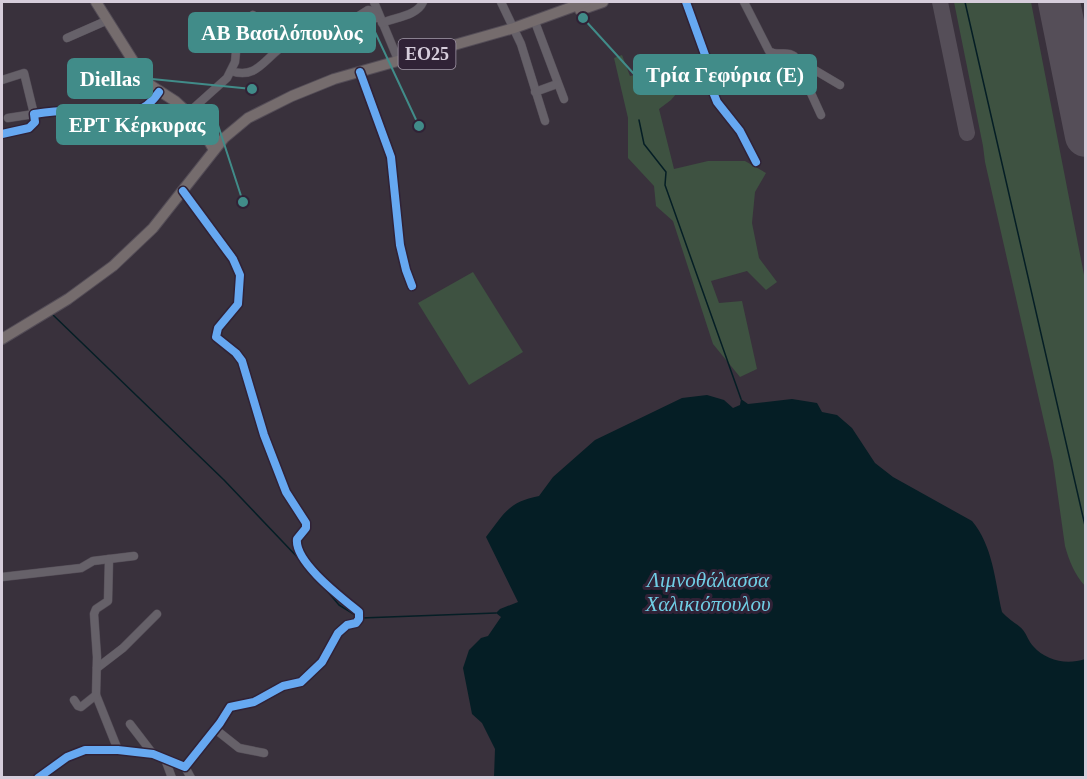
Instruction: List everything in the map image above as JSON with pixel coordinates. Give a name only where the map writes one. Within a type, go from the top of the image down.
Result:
[{"type":"main road","points":[[96,2],[142,77],[149,85],[175,101],[202,125],[214,150]]},
{"type":"main road","name":"ΕΟ25","points":[[2,339],[84,288],[129,252],[153,228],[228,133],[256,114],[318,85],[514,28],[584,2]]},
{"type":"main road","name":"ΕΟ25","points":[[536,21],[555,18],[603,2]]},
{"type":"street","points":[[374,2],[399,62]]},
{"type":"street","points":[[383,26],[412,13],[423,2]]},
{"type":"street","points":[[501,2],[514,28],[545,121]]},
{"type":"street","points":[[686,2],[713,77],[711,89],[720,107],[740,131],[756,162]]},
{"type":"street","points":[[744,2],[769,51],[774,54],[788,53],[840,85]]},
{"type":"street","points":[[349,22],[371,10],[383,26]]},
{"type":"street","points":[[188,113],[222,84],[231,71],[236,57],[237,41],[253,15]]},
{"type":"street","points":[[67,38],[108,20]]},
{"type":"street","points":[[536,21],[564,99]]},
{"type":"street","points":[[231,71],[248,74],[279,49]]},
{"type":"street","points":[[795,58],[821,115]]},
{"type":"street","points":[[360,72],[391,157],[400,245],[412,286]]},
{"type":"street","points":[[2,80],[24,73],[34,122],[31,127],[2,134]]},
{"type":"street","points":[[536,92],[557,84]]},
{"type":"street","points":[[8,118],[77,111],[128,114],[147,106],[159,92]]},
{"type":"street","points":[[183,191],[238,267],[240,286],[238,304],[218,328],[216,337],[237,353],[242,362],[264,435],[285,492],[306,523],[306,528],[297,539],[298,549],[311,568],[340,598],[359,612],[360,618],[338,633],[322,662],[301,682],[283,686],[254,702],[230,707],[184,767]]},
{"type":"street","points":[[2,577],[81,567],[93,561],[134,556]]},
{"type":"street","points":[[109,559],[108,601],[94,612],[96,695],[118,750]]},
{"type":"street","points":[[97,668],[123,648],[157,614]]},
{"type":"street","points":[[74,699],[81,707],[96,695]]},
{"type":"street","points":[[130,724],[153,754]]},
{"type":"street","points":[[215,729],[239,748],[264,753]]},
{"type":"street","points":[[38,777],[67,757],[85,750],[118,750],[153,754],[184,767],[191,777]]},
{"type":"street","points":[[165,759],[172,777]]},
{"type":"green space","points":[[954,2],[1031,2],[1085,280],[1085,586],[1073,568],[1065,546],[1053,461],[985,162]]},
{"type":"green space","points":[[622,55],[630,76],[678,64],[682,87],[659,109],[674,169],[708,161],[745,161],[766,173],[755,192],[752,223],[759,258],[777,282],[766,290],[747,271],[711,281],[719,303],[742,301],[757,369],[740,377],[713,344],[673,221],[656,206],[654,186],[628,158],[628,118],[614,58]]},
{"type":"green space","points":[[473,272],[523,352],[469,385],[418,303]]},
{"type":"water","name":"Λιμνοθάλασσα Χαλικιόπουλου","points":[[707,395],[724,400],[733,408],[740,405],[741,399],[748,404],[792,399],[817,403],[822,412],[837,415],[852,428],[875,463],[893,477],[972,521],[985,541],[989,553],[1002,612],[1021,628],[1032,644],[1044,655],[1071,662],[1085,659],[1085,777],[494,777],[495,749],[482,723],[472,714],[463,668],[469,650],[481,638],[488,636],[501,617],[496,613],[518,602],[486,537],[508,510],[520,502],[539,496],[553,477],[595,440],[682,398]]},
{"type":"waterway","points":[[965,2],[1086,530]]},
{"type":"waterway","points":[[639,120],[644,144],[666,172],[665,185],[741,399]]},
{"type":"waterway","points":[[52,314],[224,480],[302,562]]},
{"type":"waterway","points":[[323,586],[339,605],[357,616]]},
{"type":"waterway","points":[[361,618],[496,613]]},
{"type":"taxiway","points":[[940,2],[967,133]]},
{"type":"taxiway","points":[[1062,18],[1069,34],[1086,45]]},
{"type":"taxiway","points":[[1078,98],[1080,82],[1086,73]]},
{"type":"runway","points":[[1059,2],[1086,136]]},
{"type":"cycle path","points":[[686,2],[713,77],[711,87],[717,102],[740,131],[756,162]]},
{"type":"cycle path","points":[[360,72],[391,157],[400,245],[412,286]]},
{"type":"cycle path","points":[[2,134],[29,128],[35,122],[34,114],[66,111],[132,113],[142,109],[159,92]]},
{"type":"cycle path","points":[[38,778],[67,757],[85,750],[118,750],[153,754],[185,767],[230,707],[254,702],[283,686],[301,682],[322,662],[338,633],[359,619],[359,612],[320,579],[298,548],[297,539],[306,528],[306,523],[286,492],[264,435],[242,361],[236,353],[216,337],[218,328],[238,304],[240,275],[233,259],[183,191]]},
{"type":"place","name":"Τρία Γεφύρια (E)","points":[[583,18]]},
{"type":"place","name":"Diellas","points":[[252,89]]},
{"type":"place","name":"ΑΒ Βασιλόπουλος","points":[[419,126]]},
{"type":"place","name":"ΕΡΤ Κέρκυρας","points":[[243,202]]}]
